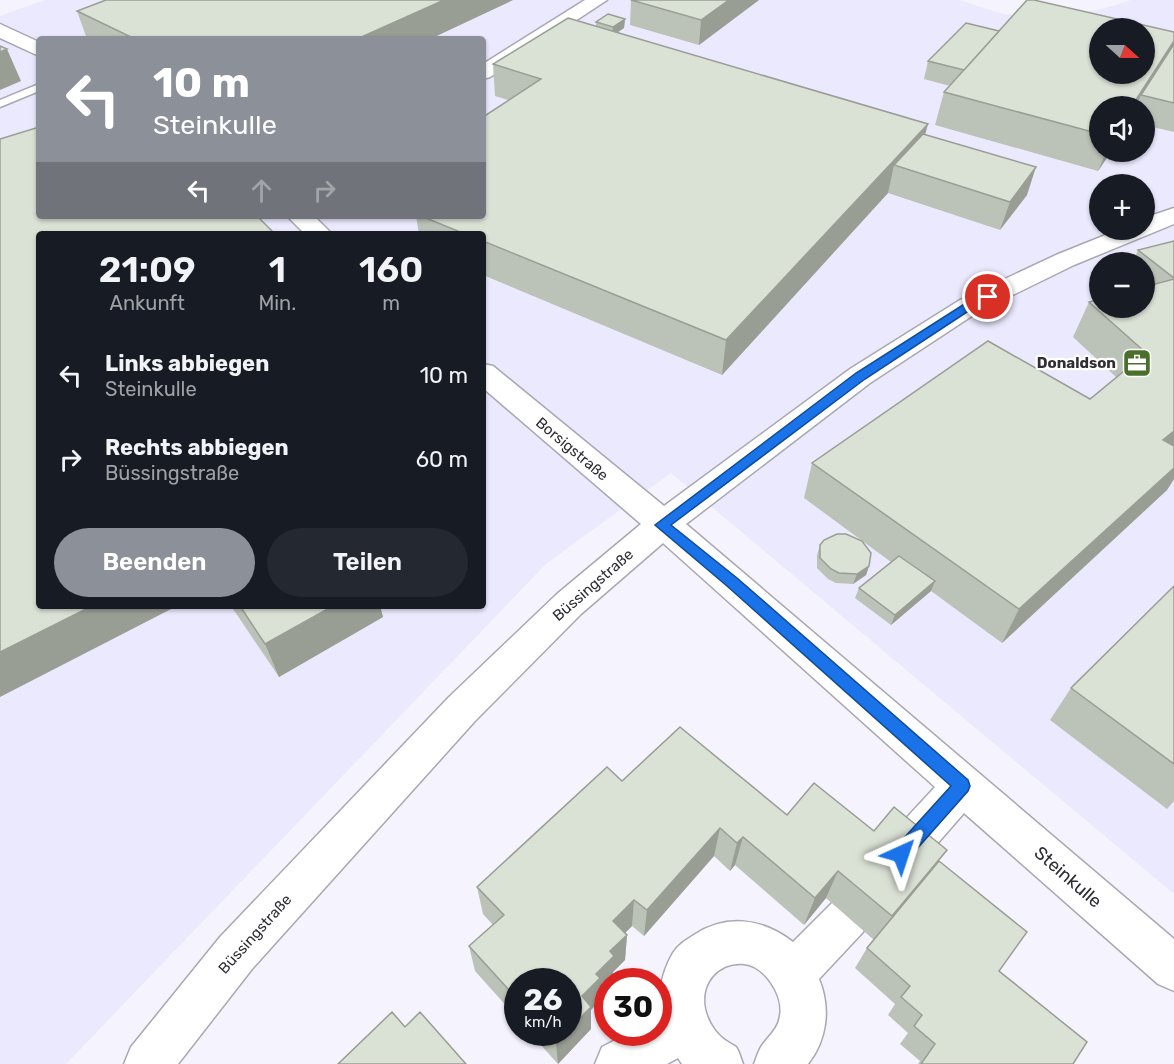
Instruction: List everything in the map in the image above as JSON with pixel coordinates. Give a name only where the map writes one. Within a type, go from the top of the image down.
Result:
[{"type":"street","points":[[486,71],[598,0]]},
{"type":"street","points":[[0,30],[36,48]]},
{"type":"street","points":[[1155,223],[1174,215]]},
{"type":"street","points":[[302,219],[316,231]]},
{"type":"street","name":"Büssingstraße","points":[[148,1064],[236,953],[462,710],[569,604],[662,525],[860,376],[969,306],[1065,260],[1114,240]]},
{"type":"street","name":"Borsigstraße","points":[[486,376],[662,525]]},
{"type":"street","name":"Steinkulle","points":[[662,525],[732,582],[962,786],[1174,968]]},
{"type":"street","points":[[901,854],[962,786]]},
{"type":"street","points":[[793,974],[848,917]]},
{"type":"street","points":[[719,1064],[698,1047],[687,1028],[681,1006],[682,985],[690,966],[704,952],[721,944],[741,942],[761,947],[779,957],[793,974],[802,994],[805,1015],[801,1036],[790,1053],[778,1064]]},
{"type":"street","points":[[619,1064],[687,1028]]},
{"type":"lane","points":[[0,104],[36,88]]},
{"type":"shaded area","points":[[45,0],[959,0],[1003,14],[1050,19],[1102,9],[1131,0],[1174,0],[1174,894],[671,473],[547,563],[66,1064],[0,1064],[0,16]]},
{"type":"building","points":[[106,0],[444,0],[364,36],[129,36],[77,11]]},
{"type":"building","points":[[631,0],[729,0],[701,20]]},
{"type":"building","points":[[1027,0],[1113,18],[1089,18],[1089,84],[1146,84],[1138,96],[1089,96],[1089,131],[944,92]]},
{"type":"building","points":[[608,14],[625,19],[613,27],[596,22]]},
{"type":"building","points":[[568,18],[928,124],[726,340],[486,242],[486,231],[458,231],[428,219],[486,219],[486,115],[541,79],[493,64]]},
{"type":"building","points":[[966,23],[999,31],[964,70],[928,61]]},
{"type":"building","points":[[1155,28],[1174,32],[1174,41],[1155,70]]},
{"type":"building","points":[[1174,44],[1174,103],[1155,98],[1155,96],[1141,95],[1148,84],[1155,84],[1155,73]]},
{"type":"building","points":[[36,128],[36,219],[260,219],[272,231],[36,231],[36,609],[86,609],[0,652],[0,139]]},
{"type":"building","points":[[923,134],[1036,167],[1010,202],[894,165]]},
{"type":"building","points":[[1174,241],[1174,278],[1155,263],[1155,252],[1138,250]]},
{"type":"building","points":[[1174,279],[1174,431],[1163,440],[1174,446],[1174,468],[1019,609],[812,463],[988,341],[1090,399],[1146,353],[1107,318],[1155,318],[1155,284]]},
{"type":"building","points":[[837,534],[846,534],[862,541],[871,553],[869,566],[857,574],[839,573],[831,569],[820,558],[820,545],[824,540]]},
{"type":"building","points":[[899,556],[935,581],[895,615],[859,588]]},
{"type":"building","points":[[1174,586],[1174,764],[1071,688]]},
{"type":"building","points":[[242,609],[328,609],[265,644]]},
{"type":"building","points":[[680,727],[787,815],[814,783],[874,831],[894,807],[947,850],[892,916],[838,871],[815,898],[743,837],[737,843],[720,828],[647,910],[634,900],[613,921],[627,935],[610,951],[614,956],[602,968],[594,968],[594,984],[582,996],[582,968],[504,968],[504,985],[469,946],[504,915],[477,887],[607,767],[622,781]]},
{"type":"building","points":[[939,861],[1027,932],[999,971],[1087,1042],[1073,1064],[921,1064],[935,1044],[914,1026],[922,1015],[901,997],[910,986],[867,948]]},
{"type":"building","points":[[582,996],[591,1007],[582,1016]]},
{"type":"building","points":[[392,1012],[405,1027],[420,1012],[466,1064],[338,1064]]},
{"type":"place","name":"Donaldson","points":[[1137,363]]},
{"type":"route","points":[[901,854],[962,786],[732,582],[662,525],[860,376],[969,306],[988,297]]}]
